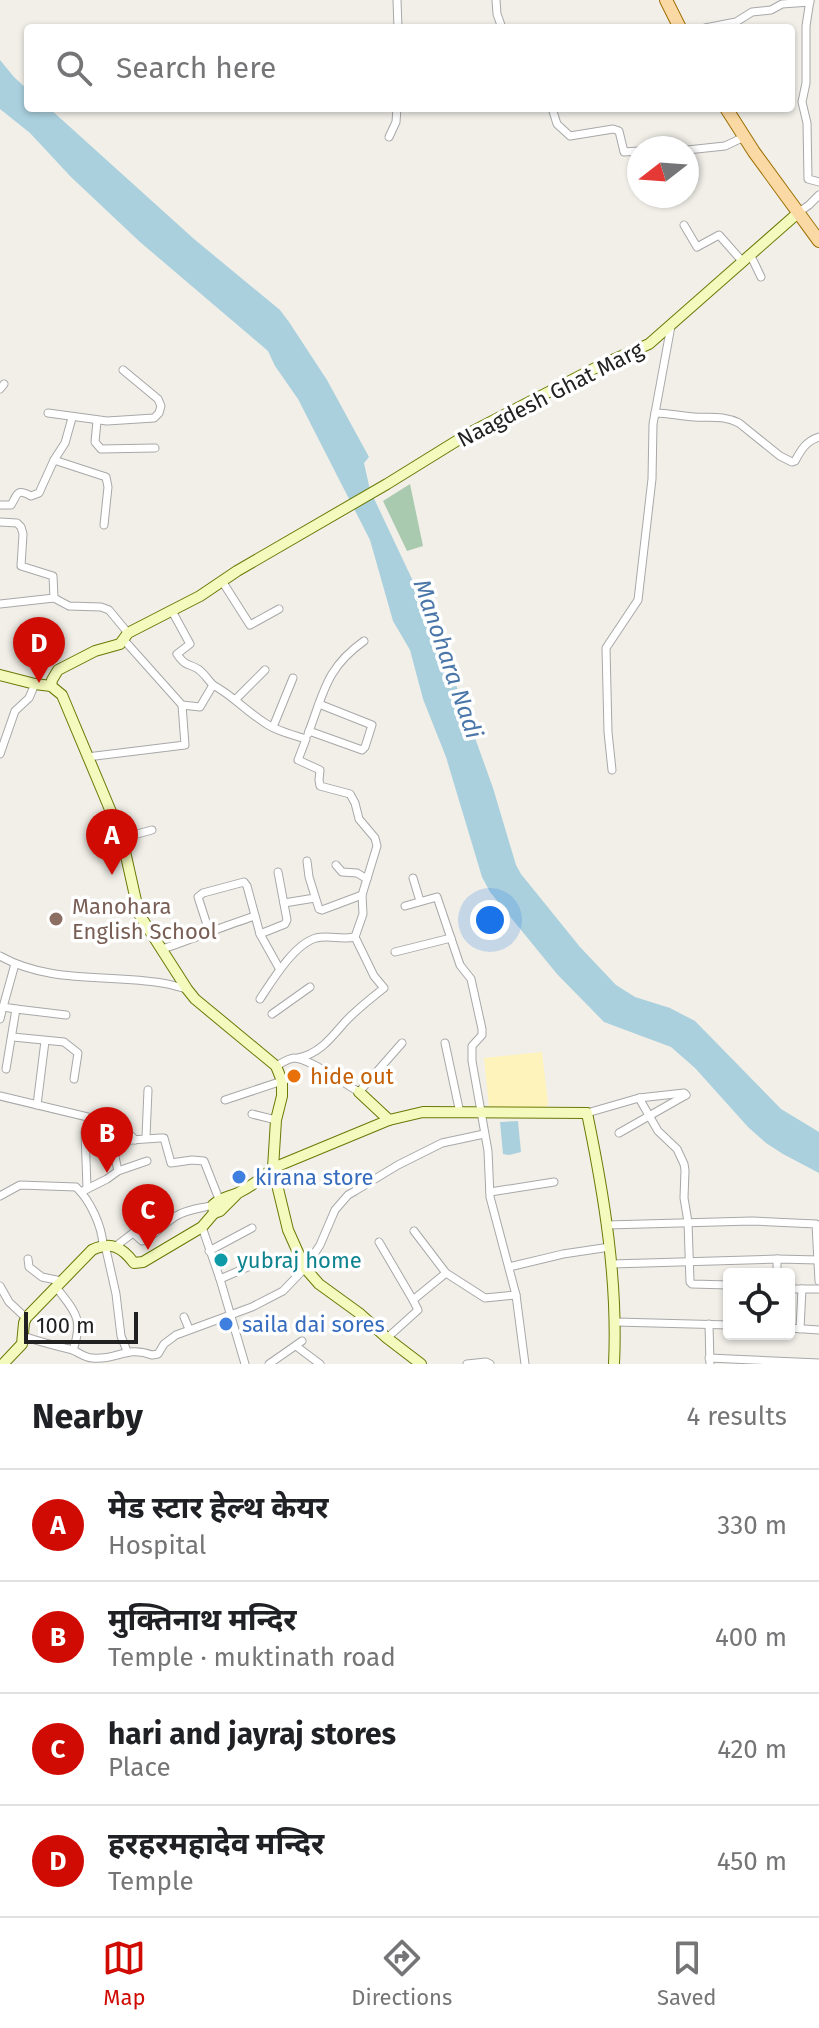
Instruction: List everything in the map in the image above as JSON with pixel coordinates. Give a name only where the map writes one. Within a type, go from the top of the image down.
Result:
[{"type":"main road","points":[[666,0],[678,24]]},
{"type":"main road","points":[[728,112],[773,180],[819,241]]},
{"type":"street","points":[[397,0],[398,24]]},
{"type":"street","points":[[496,0],[501,24]]},
{"type":"street","points":[[726,24],[736,22],[752,12],[810,1],[806,26],[806,83],[802,102],[807,123],[808,179],[819,182]]},
{"type":"street","points":[[389,137],[397,112]]},
{"type":"street","points":[[553,112],[557,124],[570,136],[613,129],[619,131],[624,152],[627,152]]},
{"type":"street","points":[[699,149],[725,146],[744,137]]},
{"type":"street","points":[[799,212],[819,195]]},
{"type":"street","name":"Naagdesh Ghat Marg","points":[[51,686],[58,670],[95,651],[120,644],[126,636],[200,596],[471,432],[601,365],[640,350],[799,212]]},
{"type":"street","points":[[684,225],[697,247],[719,235],[746,258],[761,277]]},
{"type":"street","points":[[612,770],[606,648],[638,600],[652,479],[653,424],[671,326]]},
{"type":"street","points":[[48,413],[97,421],[154,418],[161,406],[158,399],[123,370]]},
{"type":"street","points":[[655,413],[731,419],[792,462],[811,440],[819,437]]},
{"type":"street","points":[[0,505],[11,505],[19,493],[31,496],[39,493],[65,443],[72,418]]},
{"type":"street","points":[[97,421],[95,442],[101,449],[155,448]]},
{"type":"street","points":[[54,460],[106,477],[108,487],[104,525]]},
{"type":"street","points":[[0,522],[17,523],[21,527],[21,566],[53,576],[54,598]]},
{"type":"street","points":[[222,581],[250,625],[279,609]]},
{"type":"street","points":[[0,604],[54,598],[69,606],[109,610],[182,705],[185,745],[87,757]]},
{"type":"street","points":[[172,611],[190,644],[177,654],[186,665],[195,667],[213,685],[264,722],[306,739]]},
{"type":"street","points":[[276,1066],[311,1054],[324,1045],[384,988],[374,976],[355,937],[363,914],[362,895],[377,846],[375,838],[359,819],[350,794],[320,786],[320,770],[298,760],[334,669],[346,653],[364,641]]},
{"type":"street","points":[[236,699],[265,670]]},
{"type":"street","points":[[0,675],[51,686],[62,695],[122,838],[139,914],[195,999],[276,1066],[282,1081],[282,1096],[276,1120],[273,1168],[288,1230],[305,1268],[319,1284],[421,1364]]},
{"type":"street","points":[[273,727],[293,678]]},
{"type":"street","points":[[0,754],[15,711],[29,698],[35,684]]},
{"type":"street","points":[[182,705],[200,707],[213,685]]},
{"type":"street","points":[[309,731],[362,750],[365,747],[372,725],[319,704]]},
{"type":"street","points":[[122,838],[152,830]]},
{"type":"street","points":[[307,861],[319,909],[324,910],[362,895]]},
{"type":"street","points":[[336,865],[342,872],[357,873],[367,879]]},
{"type":"street","points":[[260,934],[285,924],[287,916],[278,872]]},
{"type":"street","points":[[413,878],[420,901]]},
{"type":"street","points":[[209,931],[198,897],[244,882],[260,934],[279,968]]},
{"type":"street","points":[[405,906],[437,897],[460,965],[471,979],[482,1029],[482,1035],[472,1046],[472,1061],[488,1151],[490,1192],[516,1295],[525,1364]]},
{"type":"street","points":[[284,903],[315,898]]},
{"type":"street","points":[[162,949],[255,916]]},
{"type":"street","points":[[260,999],[277,976],[279,968],[309,941],[319,937],[355,937]]},
{"type":"street","points":[[395,952],[451,938]]},
{"type":"street","points":[[0,956],[15,964],[47,973],[162,983],[187,989]]},
{"type":"street","points":[[0,1019],[15,964]]},
{"type":"street","points":[[272,1014],[310,987]]},
{"type":"street","points":[[3,1007],[66,1015]]},
{"type":"street","points":[[6,1069],[16,1009]]},
{"type":"street","points":[[13,1037],[64,1042],[78,1053],[74,1079]]},
{"type":"street","points":[[37,1105],[45,1041]]},
{"type":"street","points":[[359,1092],[402,1043]]},
{"type":"street","points":[[445,1043],[460,1113]]},
{"type":"street","points":[[298,1058],[330,1073],[359,1092],[389,1120]]},
{"type":"street","points":[[225,1100],[282,1081]]},
{"type":"street","points":[[146,1137],[148,1090]]},
{"type":"street","points":[[118,1171],[115,1157],[117,1147],[146,1137],[164,1138],[171,1163],[204,1161],[215,1206],[220,1211],[238,1193],[266,1176],[273,1168],[389,1120],[423,1112],[587,1113],[639,1098],[686,1095],[619,1133]]},
{"type":"street","points":[[0,1096],[121,1125],[135,1140]]},
{"type":"street","points":[[639,1098],[658,1131],[680,1154],[685,1170],[684,1198],[692,1284],[723,1285]]},
{"type":"street","points":[[587,1113],[612,1264],[616,1322],[614,1364]]},
{"type":"street","points":[[252,1114],[276,1120]]},
{"type":"street","points":[[85,1131],[84,1191],[108,1245],[121,1336],[127,1351]]},
{"type":"street","points":[[23,1336],[91,1358],[116,1356],[127,1351],[158,1354],[164,1344],[176,1335],[252,1307],[283,1291],[305,1268],[320,1245],[335,1210],[348,1195],[442,1143],[484,1134]]},
{"type":"street","points":[[84,1191],[118,1171],[147,1161]]},
{"type":"street","points":[[490,1192],[554,1182]]},
{"type":"street","points":[[0,1196],[14,1187],[35,1185],[76,1187],[84,1191]]},
{"type":"street","points":[[136,1199],[153,1234]]},
{"type":"street","points":[[108,1245],[127,1253],[134,1263],[143,1262],[202,1227],[215,1206]]},
{"type":"street","points":[[3,1364],[22,1344],[26,1318],[92,1250],[133,1233],[142,1241],[181,1213],[215,1206]]},
{"type":"street","points":[[607,1225],[752,1221],[818,1224],[819,1281]]},
{"type":"street","points":[[202,1227],[245,1364]]},
{"type":"street","points":[[209,1251],[252,1228]]},
{"type":"street","points":[[414,1231],[446,1273],[485,1298],[516,1295]]},
{"type":"street","points":[[379,1242],[418,1310],[387,1338]]},
{"type":"street","points":[[509,1267],[610,1247]]},
{"type":"street","points":[[28,1259],[29,1267],[37,1275],[58,1284],[77,1316],[79,1328],[73,1350]]},
{"type":"street","points":[[777,1259],[777,1268]]},
{"type":"street","points":[[220,1279],[264,1260]]},
{"type":"street","points":[[612,1264],[819,1260]]},
{"type":"street","points":[[413,1300],[446,1273]]},
{"type":"street","points":[[0,1286],[9,1302],[26,1318]]},
{"type":"street","points":[[795,1289],[819,1289]]},
{"type":"street","points":[[800,1329],[802,1289]]},
{"type":"street","points":[[184,1317],[189,1329]]},
{"type":"street","points":[[616,1322],[723,1325]]},
{"type":"street","points":[[709,1324],[709,1361],[819,1363]]},
{"type":"street","points":[[795,1329],[819,1330]]},
{"type":"street","points":[[269,1364],[299,1344],[320,1364]]},
{"type":"street","points":[[147,1353],[149,1364]]},
{"type":"street","points":[[467,1364],[490,1364]]},
{"type":"sand","points":[[542,1052],[546,1108],[489,1107],[484,1058]]},
{"type":"green space","points":[[410,484],[423,546],[407,551],[383,501]]},
{"type":"water","name":"Manohara Nadi","points":[[0,60],[24,86],[24,112],[53,112],[194,239],[280,310],[327,380],[369,457],[364,463],[370,490],[429,615],[445,641],[450,668],[521,874],[580,947],[616,985],[635,997],[670,1008],[695,1021],[781,1109],[819,1132],[819,1173],[766,1143],[671,1047],[604,1022],[557,974],[490,892],[482,877],[446,757],[423,699],[410,650],[393,621],[370,540],[298,399],[268,351],[140,242],[30,133],[0,109]]},
{"type":"water","points":[[518,1121],[521,1152],[503,1154],[500,1122]]},
{"type":"place","name":"हरहरमहादेव मन्दिर","points":[[39,683]]},
{"type":"place","name":"मेड स्टार हेल्थ केयर","points":[[112,875]]},
{"type":"place","name":"Manohara English School","points":[[56,919]]},
{"type":"place","name":"hide out","points":[[294,1076]]},
{"type":"place","name":"मुक्तिनाथ मन्दिर","points":[[107,1173]]},
{"type":"place","name":"kirana store","points":[[239,1177]]},
{"type":"place","name":"hari and jayraj stores","points":[[148,1250]]},
{"type":"place","name":"yubraj home","points":[[221,1260]]},
{"type":"place","name":"saila dai sores","points":[[226,1324]]}]
